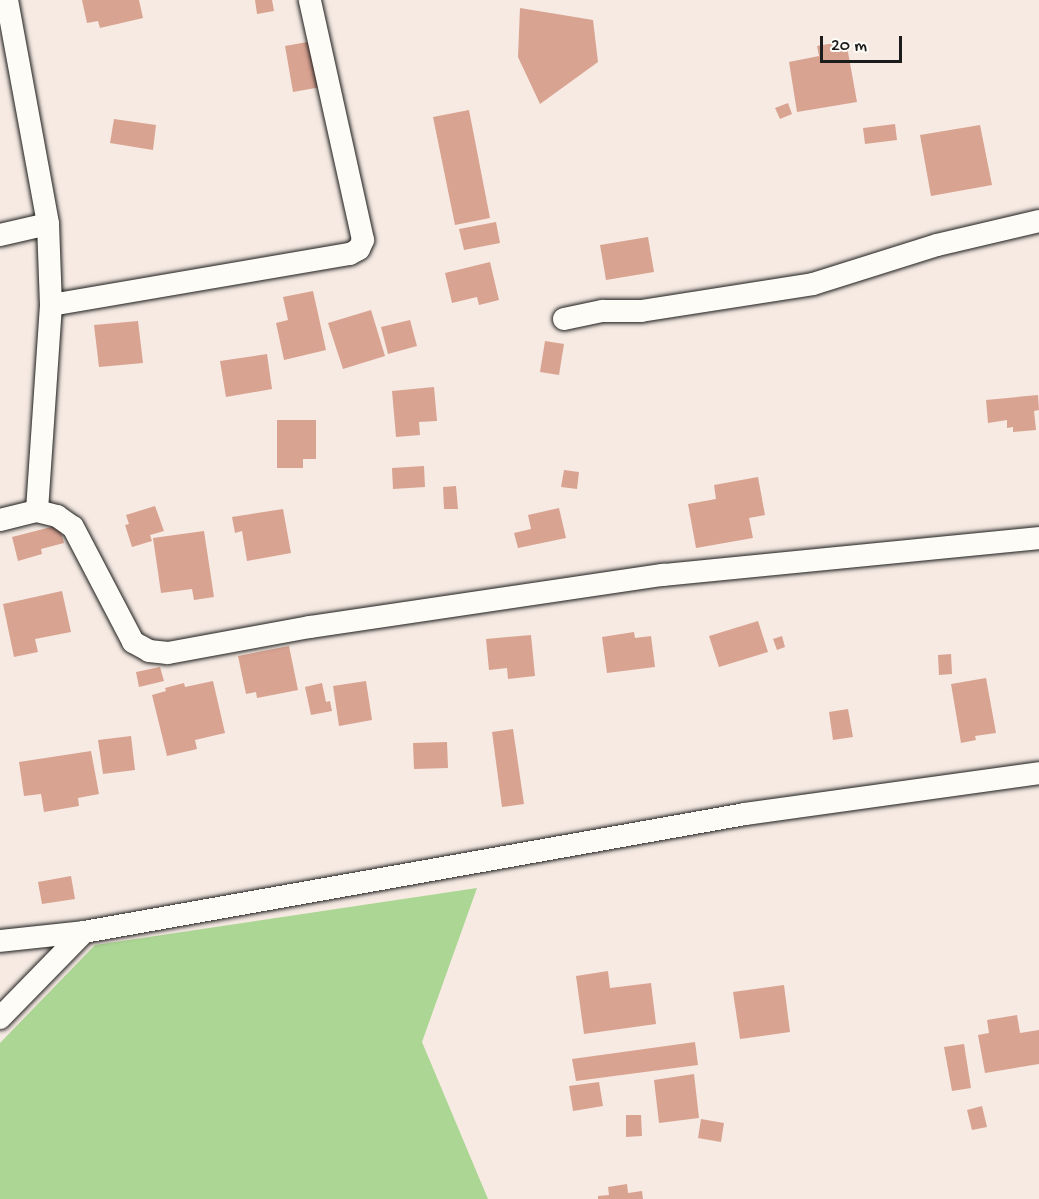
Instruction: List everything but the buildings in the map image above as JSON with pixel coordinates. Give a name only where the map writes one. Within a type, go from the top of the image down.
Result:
[{"type":"street","points":[[7,0],[48,224],[51,305],[37,511]]},
{"type":"street","points":[[51,305],[350,254],[359,249],[363,240],[310,0]]},
{"type":"street","points":[[564,319],[603,311],[641,311],[813,284],[937,245],[1039,221]]},
{"type":"street","points":[[0,235],[48,224]]},
{"type":"street","points":[[0,520],[37,511],[57,516],[73,527],[134,642],[149,651],[168,653],[310,627],[663,575],[1039,538]]},
{"type":"street","points":[[0,941],[84,932],[745,814],[1039,772]]},
{"type":"street","points":[[0,1018],[84,932]]},
{"type":"green space","points":[[477,888],[422,1042],[488,1199],[0,1199],[0,1043],[95,945]]}]
